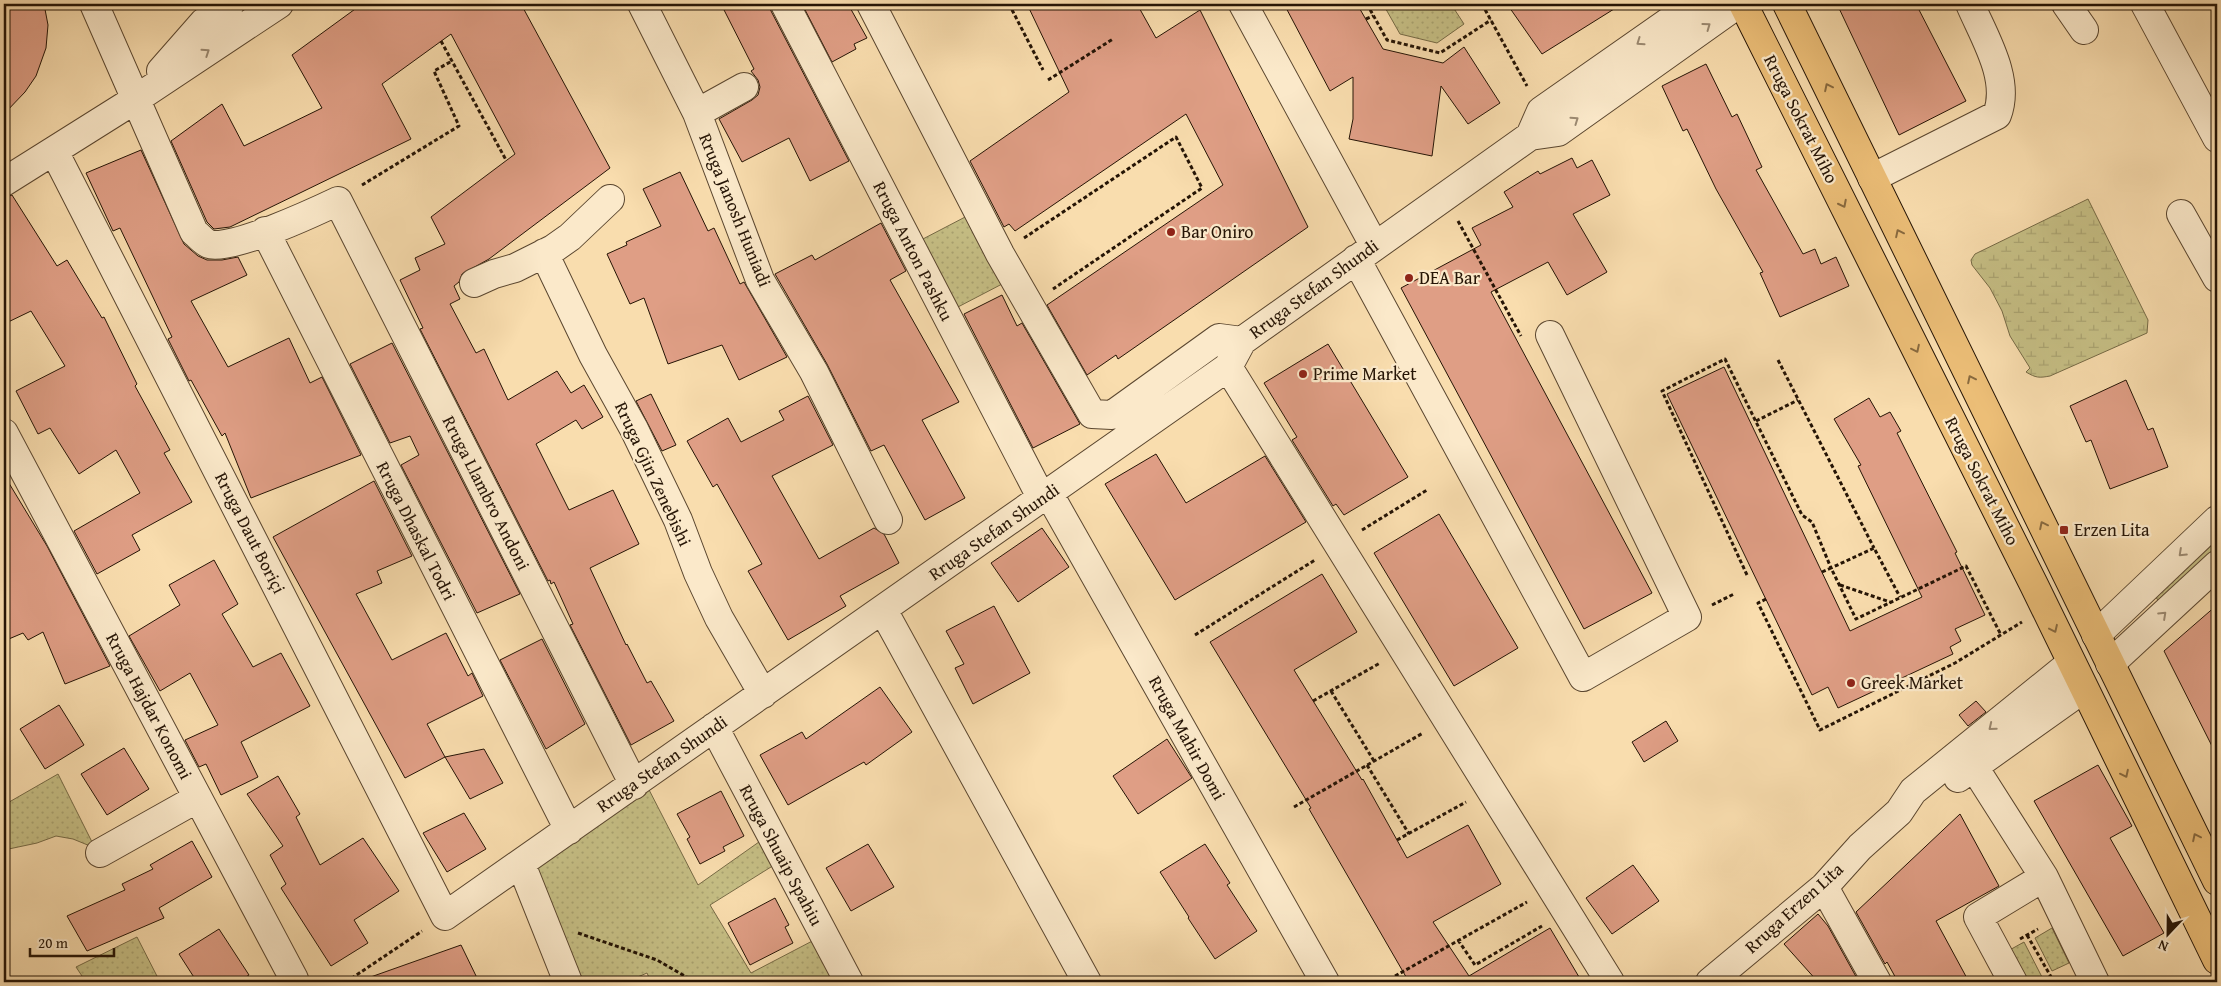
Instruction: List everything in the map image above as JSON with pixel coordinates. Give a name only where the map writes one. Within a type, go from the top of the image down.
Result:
[{"type":"main road","name":"Rruga Sokrat Miho","points":[[1743,4],[2034,585],[2070,664],[2217,960]]},
{"type":"main road","name":"Rruga Sokrat Miho","points":[[1787,4],[2217,881]]},
{"type":"main road","points":[[2070,664],[2096,635]]},
{"type":"main road","points":[[2083,689],[2110,664]]},
{"type":"street","points":[[94,4],[194,232],[209,244],[224,245],[302,219],[338,201]]},
{"type":"street","points":[[136,99],[204,22],[230,4]]},
{"type":"street","points":[[4,182],[136,99],[279,4]]},
{"type":"street","name":"Rruga Janosh Huniadi","points":[[642,4],[697,113],[760,280],[814,372],[888,520]]},
{"type":"street","name":"Rruga Anton Pashku","points":[[784,4],[1045,497]]},
{"type":"street","points":[[871,4],[1000,254],[1092,414],[1112,415],[1219,338],[1242,341]]},
{"type":"street","points":[[1243,4],[1365,252],[1583,677],[1687,617],[1550,335]]},
{"type":"street","points":[[1530,136],[1541,111],[1694,4]]},
{"type":"street","name":"Rruga Stefan Shundi","points":[[445,916],[1228,367],[1242,341],[1365,252],[1530,136],[1558,132],[1738,4]]},
{"type":"street","points":[[1872,178],[1997,114],[2002,102],[2001,77],[1970,4]]},
{"type":"street","points":[[2066,4],[2084,30]]},
{"type":"street","points":[[2145,4],[2217,138]]},
{"type":"street","points":[[697,113],[744,87]]},
{"type":"street","name":"Rruga Daut Boriçi","points":[[54,151],[445,916]]},
{"type":"street","points":[[474,283],[494,274],[515,268],[570,237],[610,199]]},
{"type":"street","name":"Rruga Llambro Andoni","points":[[338,201],[634,784]]},
{"type":"street","points":[[2181,214],[2217,278]]},
{"type":"street","name":"Rruga Dhaskal Todri","points":[[265,231],[569,830]]},
{"type":"street","name":"Rruga Gjin Zenebishi","points":[[544,253],[593,356],[634,429],[678,520],[698,573],[719,618],[763,694]]},
{"type":"street","points":[[1228,367],[1610,982]]},
{"type":"street","name":"Rruga Hajdar Konomi","points":[[4,433],[294,979]]},
{"type":"street","name":"Rruga Mahir Domi","points":[[1045,497],[1325,982]]},
{"type":"street","points":[[2096,635],[2217,520]]},
{"type":"street","points":[[2110,664],[2217,565]]},
{"type":"street","points":[[883,610],[1087,982]]},
{"type":"street","name":"Rruga Erzen Lita","points":[[1710,982],[1737,973],[1824,887],[1860,847],[1899,812],[1912,791],[2070,664]]},
{"type":"street","name":"Rruga Erzen Lita","points":[[1899,812],[1920,804],[2083,689]]},
{"type":"street","name":"Rruga Shuaip Spahiu","points":[[714,727],[849,982]]},
{"type":"street","points":[[1974,767],[2044,877],[2095,982]]},
{"type":"street","points":[[100,853],[198,798]]},
{"type":"street","points":[[521,864],[568,982]]},
{"type":"street","points":[[2013,982],[1978,917],[2044,877]]},
{"type":"street","points":[[1824,887],[1877,982]]},
{"type":"path","points":[[1009,4],[1043,70]]},
{"type":"path","points":[[1367,4],[1387,40],[1440,52],[1491,20]]},
{"type":"path","points":[[1482,4],[1541,111]]},
{"type":"path","points":[[1366,19],[1374,16]]},
{"type":"path","points":[[1048,80],[1113,39]]},
{"type":"path","points":[[441,41],[506,160]]},
{"type":"path","points":[[338,201],[459,126],[434,71],[452,61]]},
{"type":"path","points":[[1000,254],[1176,137],[1202,188],[1029,305]]},
{"type":"path","points":[[1466,235],[1527,347],[1550,335]]},
{"type":"path","points":[[1747,575],[1662,391],[1725,359],[1802,515],[1812,522],[1856,619],[1966,566],[2001,635]]},
{"type":"path","points":[[1778,360],[1900,597]]},
{"type":"path","points":[[1756,421],[1798,400]]},
{"type":"path","points":[[1195,636],[1427,490]]},
{"type":"path","points":[[1822,572],[1874,548]]},
{"type":"path","points":[[1840,585],[1890,602]]},
{"type":"path","points":[[1766,599],[1758,604],[1820,730],[1955,663],[2027,619]]},
{"type":"path","points":[[1313,701],[1403,649]]},
{"type":"path","points":[[1331,691],[1374,761]]},
{"type":"path","points":[[1294,807],[1447,719]]},
{"type":"path","points":[[1366,766],[1409,834]]},
{"type":"path","points":[[1397,840],[1490,788]]},
{"type":"path","points":[[1395,976],[1552,888]]},
{"type":"path","points":[[1458,940],[1475,965],[1567,912]]},
{"type":"path","points":[[346,982],[445,916]]},
{"type":"path","points":[[1997,950],[2063,916]]},
{"type":"path","points":[[546,926],[567,929],[650,958],[695,982]]},
{"type":"path","points":[[2027,935],[2054,982]]},
{"type":"green space","points":[[1383,4],[1451,4],[1464,24],[1437,43],[1400,34]]},
{"type":"green space","points":[[2088,199],[2148,320],[2147,333],[2050,376],[2035,376],[2026,372],[2030,368],[2010,336],[2002,311],[1990,288],[1972,265],[1971,260],[1975,254]]},
{"type":"green space","points":[[969,215],[1004,283],[956,308],[921,240]]},
{"type":"green space","points":[[2217,524],[2217,553],[2161,604],[2146,585]]},
{"type":"green space","points":[[58,774],[95,848],[73,839],[56,836],[37,843],[4,850],[4,805]]},
{"type":"green space","points":[[645,782],[698,885],[766,837],[779,862],[710,905],[751,973],[818,938],[841,982],[651,982],[647,973],[626,982],[577,982],[533,869]]},
{"type":"green space","points":[[2052,928],[2069,963],[2052,971],[2035,938]]},
{"type":"green space","points":[[137,937],[160,982],[86,982],[76,967]]},
{"type":"green space","points":[[2024,942],[2043,979],[2037,982],[2021,982],[2006,952]]},
{"type":"building","points":[[4,4],[44,4],[48,25],[46,48],[36,76],[25,92],[4,114]]},
{"type":"building","points":[[362,4],[521,4],[610,168],[489,259],[462,274],[459,282],[454,286],[460,299],[450,304],[476,353],[484,349],[508,400],[557,371],[571,393],[584,385],[603,417],[582,429],[576,420],[536,444],[569,510],[613,490],[639,544],[590,568],[626,645],[647,683],[651,681],[674,721],[631,745],[570,625],[573,624],[554,582],[551,584],[550,580],[548,581],[420,329],[423,328],[400,280],[420,270],[415,258],[445,244],[431,217],[515,154],[451,34],[382,84],[411,139],[230,227],[214,229],[207,222],[171,141],[222,104],[244,146],[322,108],[292,55]]},
{"type":"building","points":[[721,4],[769,4],[849,161],[810,181],[789,138],[742,162],[719,119],[752,100],[758,95],[760,87],[758,80],[751,71],[754,69]]},
{"type":"building","points":[[802,4],[848,4],[867,38],[854,44],[856,49],[832,62]]},
{"type":"building","points":[[1027,4],[1137,4],[1156,38],[1200,10],[1308,227],[1118,359],[1116,355],[1087,375],[1047,305],[1223,185],[1186,114],[1015,231],[1009,224],[1004,227],[970,161],[1069,92]]},
{"type":"building","points":[[1284,4],[1357,4],[1383,49],[1443,63],[1464,47],[1500,103],[1468,124],[1441,86],[1432,156],[1349,139],[1353,119],[1353,77],[1330,91]]},
{"type":"building","points":[[1507,4],[1622,4],[1542,54]]},
{"type":"building","points":[[1837,4],[1916,4],[1966,101],[1899,135]]},
{"type":"building","points":[[1706,64],[1732,117],[1737,114],[1762,167],[1756,170],[1803,254],[1815,249],[1821,264],[1836,257],[1849,286],[1780,317],[1760,273],[1763,272],[1716,189],[1687,129],[1683,131],[1662,86]]},
{"type":"building","points":[[141,150],[184,244],[198,256],[207,260],[238,257],[247,275],[191,301],[228,367],[289,338],[310,383],[322,377],[361,455],[251,498],[225,433],[222,436],[191,380],[189,381],[168,339],[172,337],[120,228],[113,231],[86,173]]},
{"type":"building","points":[[1572,158],[1577,168],[1592,160],[1610,195],[1573,214],[1607,272],[1567,295],[1548,262],[1491,292],[1652,593],[1584,629],[1401,288],[1481,245],[1472,228],[1513,207],[1504,192],[1538,171],[1540,174]]},
{"type":"building","points":[[680,172],[708,231],[714,228],[740,284],[744,282],[787,357],[739,380],[722,345],[668,364],[644,298],[630,304],[607,254],[627,245],[626,242],[661,226],[643,189]]},
{"type":"building","points":[[12,195],[57,266],[67,260],[102,318],[104,317],[137,384],[135,386],[170,450],[164,453],[192,502],[132,535],[140,550],[97,574],[74,531],[140,493],[116,450],[79,474],[50,428],[38,434],[16,391],[65,366],[31,311],[4,324],[4,198]]},
{"type":"building","points":[[881,223],[906,271],[890,280],[959,402],[922,420],[965,498],[925,520],[884,445],[871,451],[827,364],[775,274],[812,255],[815,260]]},
{"type":"building","points":[[1002,295],[1017,326],[1022,323],[1080,424],[1033,448],[964,314]]},
{"type":"building","points":[[392,343],[520,594],[477,613],[401,465],[419,455],[410,436],[390,443],[350,364]]},
{"type":"building","points":[[1328,344],[1408,477],[1344,515],[1336,504],[1333,506],[1292,440],[1297,437],[1264,383]]},
{"type":"building","points":[[1724,367],[1850,631],[1922,597],[1858,466],[1861,465],[1834,419],[1869,398],[1880,417],[1890,412],[1901,431],[1897,433],[1957,552],[1955,553],[1985,615],[1955,629],[1961,641],[1950,647],[1953,654],[1838,708],[1828,687],[1812,695],[1667,394]]},
{"type":"building","points":[[2126,380],[2148,430],[2153,428],[2168,467],[2110,489],[2091,440],[2086,442],[2070,406]]},
{"type":"building","points":[[651,394],[676,445],[662,451],[636,401]]},
{"type":"building","points":[[808,396],[833,445],[772,476],[819,559],[874,528],[884,534],[899,563],[840,596],[846,606],[788,640],[748,571],[762,564],[717,484],[713,487],[687,441],[728,418],[741,442],[784,420],[779,411]]},
{"type":"building","points":[[1156,454],[1186,503],[1265,456],[1306,522],[1175,600],[1105,484]]},
{"type":"building","points":[[4,475],[47,546],[110,666],[65,684],[43,632],[28,640],[23,633],[4,641]]},
{"type":"building","points":[[374,481],[412,556],[377,571],[382,583],[356,594],[392,660],[446,633],[468,676],[472,673],[483,696],[427,724],[445,757],[405,778],[273,537]]},
{"type":"building","points":[[1439,514],[1518,648],[1454,686],[1374,553]]},
{"type":"building","points":[[1042,528],[1069,567],[1018,602],[991,563]]},
{"type":"building","points":[[214,560],[238,604],[222,614],[253,667],[281,653],[310,706],[241,742],[258,777],[221,795],[206,764],[199,767],[185,740],[218,725],[190,673],[160,691],[129,636],[180,605],[169,585]]},
{"type":"building","points":[[1322,574],[1357,632],[1294,670],[1363,779],[1407,858],[1468,825],[1501,884],[1433,922],[1469,976],[1550,928],[1582,982],[1409,982],[1309,809],[1311,808],[1210,642]]},
{"type":"building","points":[[2217,605],[2217,756],[2164,651]]},
{"type":"building","points":[[994,606],[1030,673],[973,704],[955,668],[964,664],[946,631]]},
{"type":"building","points":[[542,639],[585,724],[546,749],[500,660]]},
{"type":"building","points":[[880,687],[912,732],[866,765],[864,762],[788,805],[760,755],[802,732],[806,739]]},
{"type":"building","points":[[1976,701],[1986,712],[1968,726],[1959,715]]},
{"type":"building","points":[[59,705],[84,745],[45,769],[20,729]]},
{"type":"building","points":[[1666,721],[1678,741],[1644,762],[1632,742]]},
{"type":"building","points":[[1167,739],[1192,778],[1138,814],[1113,776]]},
{"type":"building","points":[[124,748],[149,789],[107,815],[81,774]]},
{"type":"building","points":[[484,749],[503,783],[470,799],[445,757]]},
{"type":"building","points":[[2098,765],[2132,826],[2110,838],[2164,933],[2123,956],[2034,801]]},
{"type":"building","points":[[278,776],[300,814],[296,817],[320,865],[363,838],[399,891],[354,920],[368,943],[331,966],[281,888],[286,884],[270,855],[283,846],[247,794]]},
{"type":"building","points":[[721,791],[744,836],[723,847],[725,851],[700,864],[687,839],[690,837],[677,814]]},
{"type":"building","points":[[464,813],[486,849],[447,872],[423,833]]},
{"type":"building","points":[[1960,814],[1999,886],[1936,921],[1969,982],[1898,982],[1887,962],[1885,964],[1856,912]]},
{"type":"building","points":[[192,841],[212,877],[159,908],[164,918],[87,951],[67,916],[125,890],[122,884],[153,869],[150,865]]},
{"type":"building","points":[[868,844],[894,887],[851,911],[826,868]]},
{"type":"building","points":[[1205,844],[1230,883],[1227,885],[1257,931],[1215,959],[1160,872]]},
{"type":"building","points":[[1633,865],[1659,901],[1612,934],[1586,898]]},
{"type":"building","points":[[775,898],[789,925],[785,927],[793,943],[750,965],[728,923]]},
{"type":"building","points":[[1818,914],[1828,926],[1859,982],[1818,982],[1784,944]]},
{"type":"building","points":[[219,929],[249,975],[237,982],[197,982],[179,954]]},
{"type":"building","points":[[461,945],[479,982],[366,982],[365,979]]},
{"type":"place","name":"Bar Oniro","points":[[1171,232]]},
{"type":"place","name":"DEA Bar","points":[[1409,278]]},
{"type":"place","name":"Prime Market","points":[[1303,374]]},
{"type":"place","name":"Erzen Lita","points":[[2064,530]]},
{"type":"place","name":"Greek Market","points":[[1851,683]]}]
